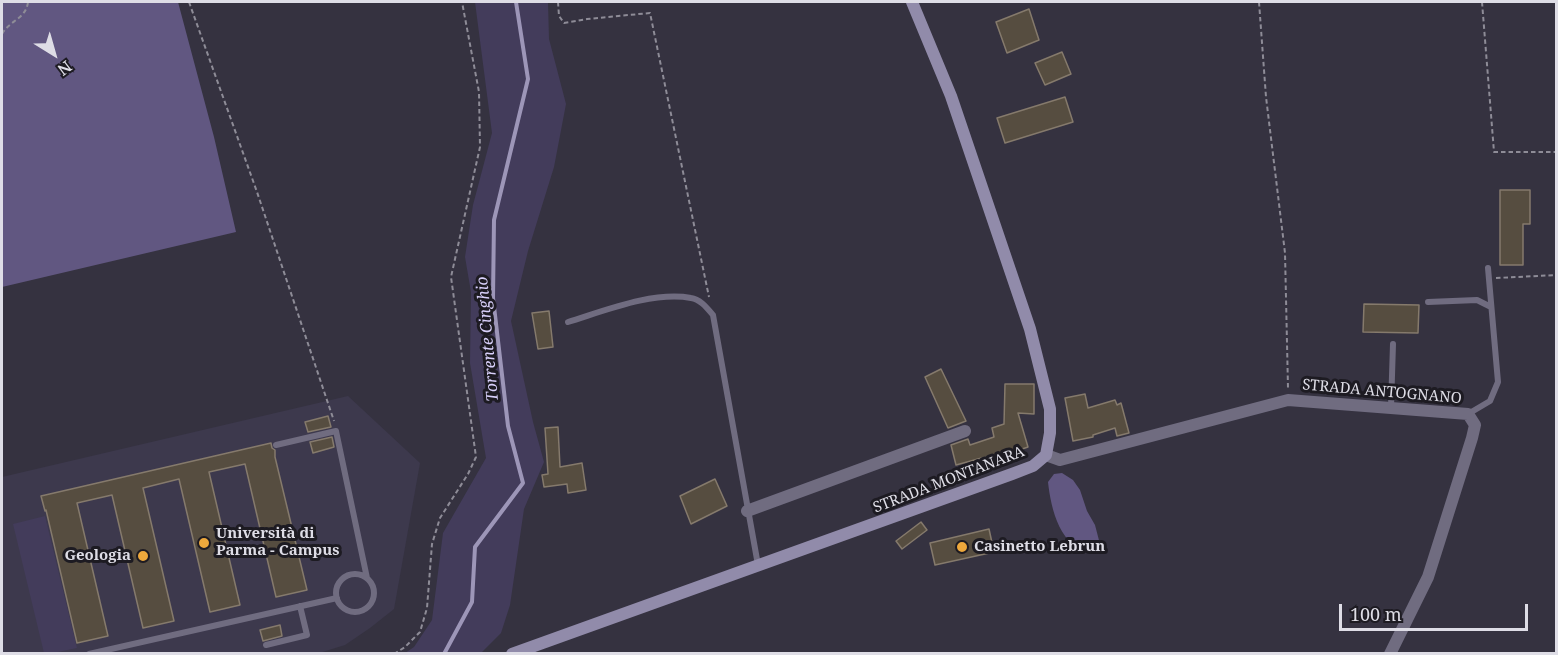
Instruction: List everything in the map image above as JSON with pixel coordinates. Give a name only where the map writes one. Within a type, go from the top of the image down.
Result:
[{"type":"main road","name":"STRADA MONTANARA","points":[[512,654],[1012,474],[1033,466],[1046,455],[1050,433],[1050,409],[1030,329],[951,96],[912,2]]},
{"type":"street","name":"STRADA ANTOGNANO","points":[[1046,455],[1060,460],[1288,400],[1468,414],[1475,425],[1472,438],[1428,577],[1390,654]]},
{"type":"street","points":[[747,511],[964,431]]},
{"type":"lane","points":[[1468,414],[1490,401],[1498,382],[1488,268]]},
{"type":"lane","points":[[568,322],[649,298],[693,297],[704,304],[713,315],[758,566]]},
{"type":"lane","points":[[1428,302],[1477,300],[1491,307]]},
{"type":"lane","points":[[1391,407],[1393,344]]},
{"type":"lane","points":[[276,445],[336,431],[367,578],[374,590],[374,597],[367,608],[356,612],[349,611],[337,598],[337,587],[345,577],[358,574],[367,578]]},
{"type":"lane","points":[[89,654],[337,598]]},
{"type":"lane","points":[[266,645],[307,636],[300,606]]},
{"type":"path","points":[[2,34],[6,27],[21,18],[28,2]]},
{"type":"path","points":[[189,2],[332,412]]},
{"type":"path","points":[[394,654],[420,632],[427,608],[432,544],[437,526],[476,458],[451,277],[480,147],[479,92],[462,2]]},
{"type":"path","points":[[558,2],[559,16],[564,23],[650,14],[713,315]]},
{"type":"path","points":[[1259,2],[1266,96],[1285,254],[1288,400]]},
{"type":"path","points":[[1482,2],[1494,152],[1557,152]]},
{"type":"path","points":[[1489,278],[1557,275]]},
{"type":"shaded area","points":[[2,2],[178,2],[214,137],[236,232],[2,287]]},
{"type":"shaded area","points":[[475,2],[548,2],[549,39],[566,104],[554,167],[528,251],[511,321],[544,462],[524,509],[510,605],[501,633],[481,653],[405,653],[414,647],[432,620],[443,533],[486,458],[470,363],[471,292],[465,257],[473,205],[492,133]]},
{"type":"shaded area","name":"Università di Parma - Campus","points":[[348,396],[420,463],[394,609],[370,628],[345,645],[316,654],[2,653],[2,477]]},
{"type":"shaded area","points":[[1062,473],[1073,480],[1080,490],[1087,511],[1095,525],[1101,548],[1094,553],[1082,550],[1073,544],[1059,527],[1048,482],[1054,474]]},
{"type":"shaded area","points":[[45,516],[77,648],[53,653],[44,653],[13,524]]},
{"type":"building","points":[[1029,9],[1039,40],[1007,53],[996,22]]},
{"type":"building","points":[[1062,52],[1071,74],[1045,85],[1035,63]]},
{"type":"building","points":[[1065,97],[1073,122],[1005,143],[997,118]]},
{"type":"building","points":[[1500,190],[1530,190],[1530,224],[1523,224],[1523,265],[1500,265]]},
{"type":"building","points":[[1364,304],[1419,305],[1418,333],[1363,332]]},
{"type":"building","points":[[549,311],[553,347],[538,349],[532,313]]},
{"type":"building","points":[[941,369],[966,421],[948,428],[925,377]]},
{"type":"building","points":[[1005,384],[1034,384],[1034,414],[1018,413],[1028,447],[990,460],[989,456],[956,465],[951,445],[968,439],[970,445],[994,437],[992,428],[1004,424]]},
{"type":"building","points":[[1085,394],[1088,408],[1115,400],[1117,405],[1121,403],[1129,433],[1117,436],[1115,428],[1093,435],[1093,437],[1073,441],[1065,398]]},
{"type":"building","points":[[328,416],[331,427],[308,432],[305,422]]},
{"type":"building","points":[[558,427],[560,467],[582,463],[586,490],[568,493],[567,484],[544,487],[542,475],[548,474],[545,428]]},
{"type":"building","points":[[332,437],[334,447],[313,453],[310,442]]},
{"type":"building","name":"Geologia","points":[[271,443],[275,450],[307,590],[276,597],[245,464],[209,472],[240,605],[210,612],[179,479],[143,488],[174,621],[143,628],[112,495],[77,503],[108,636],[77,643],[41,496]]},
{"type":"building","points":[[715,479],[727,506],[691,524],[680,496]]},
{"type":"building","points":[[921,522],[927,530],[902,549],[896,541]]},
{"type":"building","name":"Casinetto Lebrun","points":[[989,529],[994,552],[935,565],[930,543]]},
{"type":"building","points":[[280,625],[282,636],[263,641],[260,630]]},
{"type":"waterway","name":"Torrente Cinghio","points":[[444,654],[472,602],[475,547],[523,483],[508,426],[493,298],[494,220],[528,79],[516,2]]},
{"type":"place","name":"Università di Parma - Campus","points":[[204,543]]},
{"type":"place","name":"Casinetto Lebrun","points":[[962,547]]},
{"type":"place","name":"Geologia","points":[[143,556]]}]
